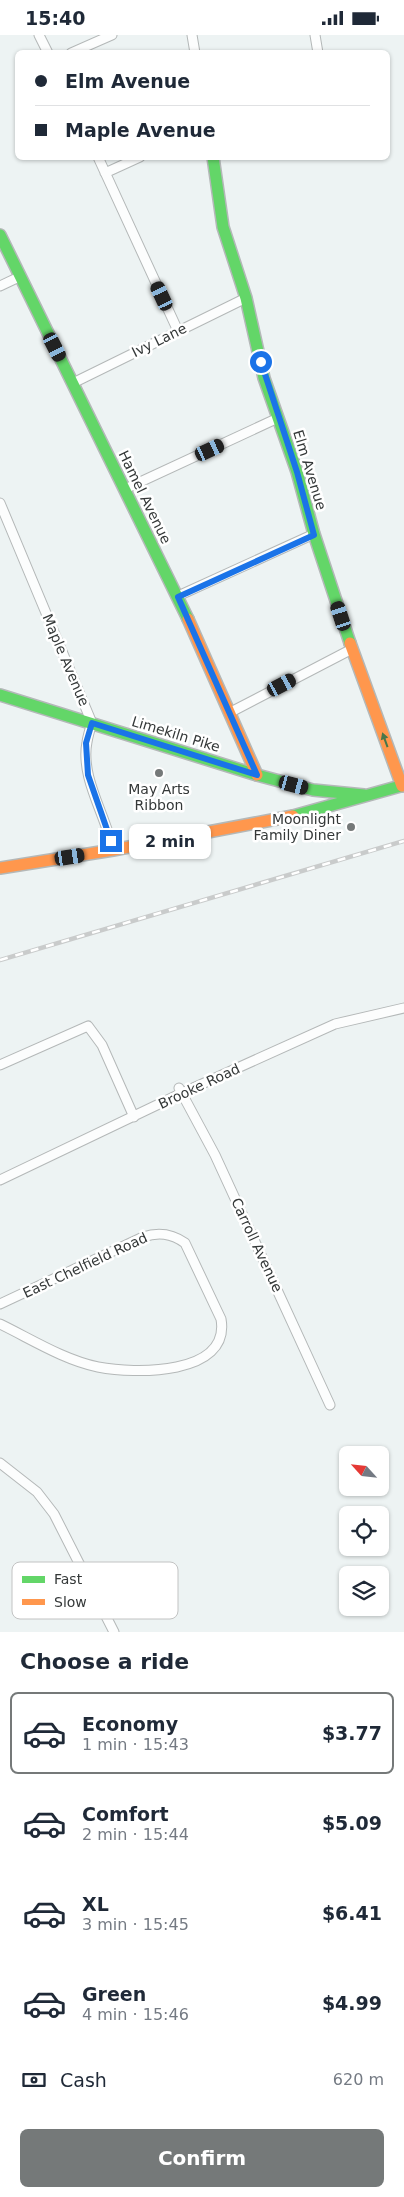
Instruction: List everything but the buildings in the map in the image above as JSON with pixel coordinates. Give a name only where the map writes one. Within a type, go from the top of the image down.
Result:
[{"type":"street","points":[[39,35],[46,50]]},
{"type":"street","points":[[78,50],[112,35]]},
{"type":"street","points":[[192,35],[194,50]]},
{"type":"street","points":[[315,35],[318,50]]},
{"type":"street","points":[[99,160],[178,331]]},
{"type":"street","points":[[105,173],[133,160]]},
{"type":"street","name":"Elm Avenue","points":[[213,160],[223,227],[246,298],[264,378],[297,472],[314,535],[352,649],[403,786]]},
{"type":"street","name":"Hamel Avenue","points":[[0,235],[178,597],[257,775]]},
{"type":"street","points":[[0,286],[20,277]]},
{"type":"street","name":"Ivy Lane","points":[[73,383],[246,298]]},
{"type":"street","points":[[125,489],[278,418]]},
{"type":"street","name":"Maple Avenue","points":[[0,503],[92,723],[86,743],[88,775],[109,832],[112,850]]},
{"type":"street","points":[[178,597],[314,535]]},
{"type":"street","points":[[229,713],[352,649]]},
{"type":"street","name":"Limekiln Pike","points":[[0,695],[257,775],[312,790],[370,796],[403,786]]},
{"type":"street","points":[[0,868],[112,850],[308,813],[370,796]]},
{"type":"street","name":"Brooke Road","points":[[0,1180],[134,1117],[180,1090],[335,1024],[404,1008]]},
{"type":"street","points":[[0,1065],[88,1026],[102,1045],[134,1117]]},
{"type":"street","name":"Carroll Avenue","points":[[180,1090],[215,1155],[330,1405]]},
{"type":"street","name":"East Chelfield Road","points":[[0,1304],[143,1237],[154,1233],[166,1234],[176,1236],[185,1243],[221,1319],[222,1329],[216,1348],[210,1354],[195,1361],[159,1369],[138,1370],[99,1367],[76,1360],[0,1324]]},
{"type":"street","points":[[0,1463],[37,1492],[54,1514],[78,1562]]},
{"type":"street","points":[[107,1619],[114,1632]]},
{"type":"railway","points":[[0,960],[404,841]]},
{"type":"traffic: fast","points":[[213,160],[223,227],[246,298],[264,378],[297,472],[314,534],[350,643]]},
{"type":"traffic: fast","points":[[0,235],[188,619]]},
{"type":"traffic: fast","points":[[0,695],[257,775],[313,790],[364,795]]},
{"type":"traffic: fast","points":[[293,816],[404,785]]},
{"type":"traffic: slow","points":[[188,619],[257,775]]},
{"type":"traffic: slow","points":[[350,643],[402,786]]},
{"type":"traffic: slow","points":[[0,868],[113,850],[293,816]]},
{"type":"place","name":"May Arts Ribbon","points":[[159,773]]},
{"type":"place","name":"Moonlight Family Diner","points":[[351,827]]},
{"type":"route","points":[[111,841],[88,775],[86,743],[92,723],[257,775],[178,597],[314,535],[297,472],[264,378],[261,362]]}]
